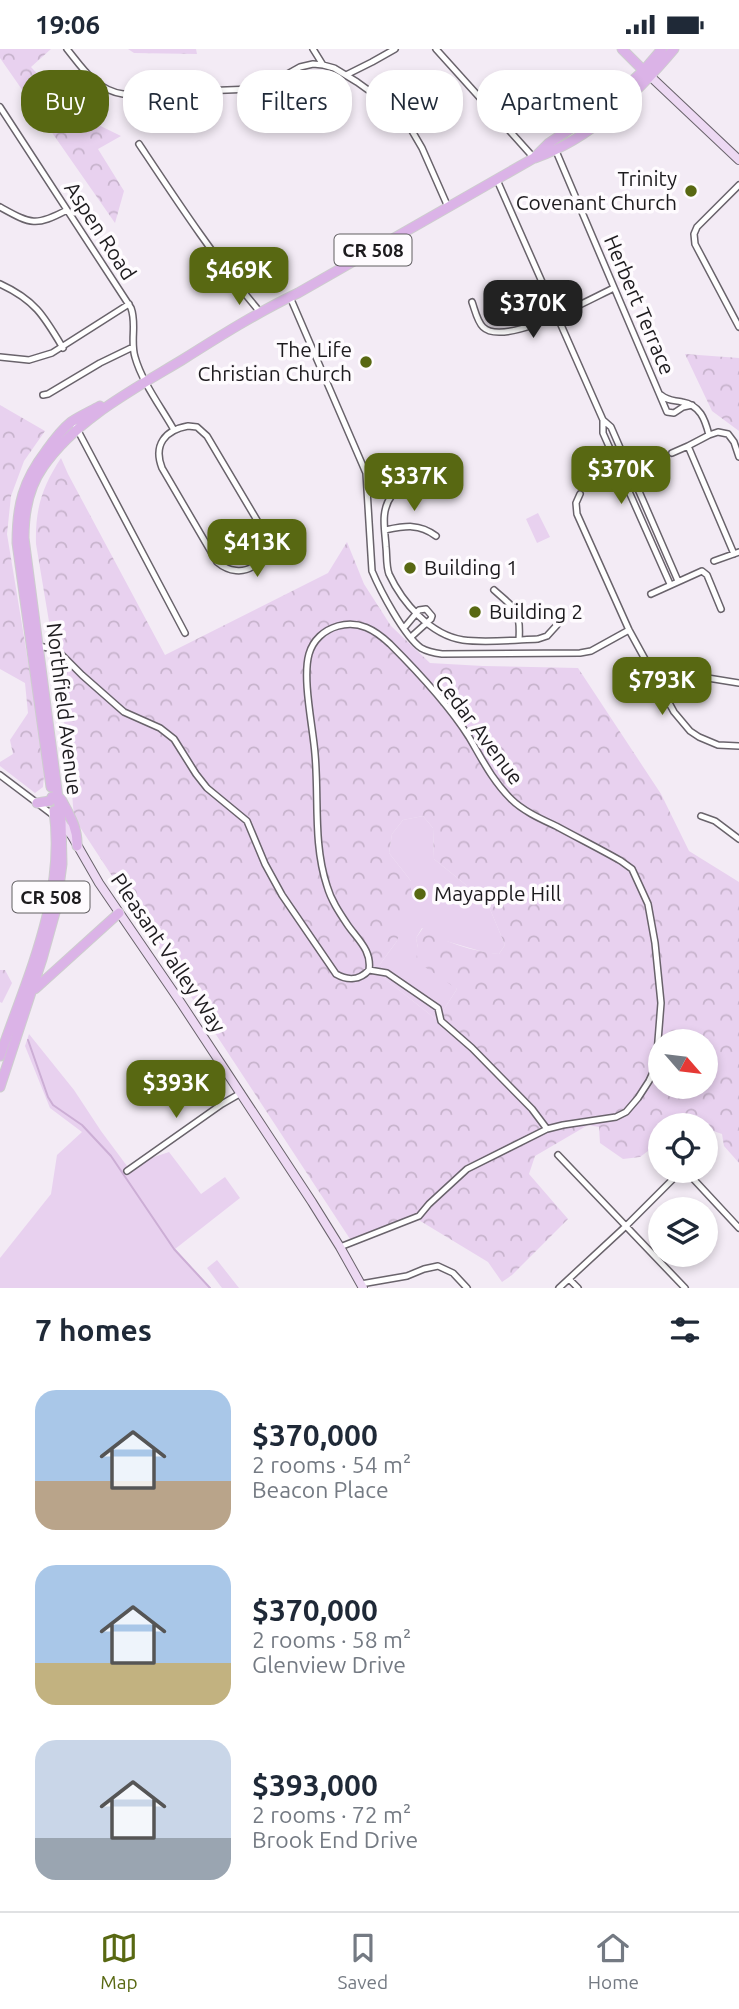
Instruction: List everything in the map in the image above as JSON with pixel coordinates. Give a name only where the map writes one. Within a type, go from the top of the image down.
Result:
[{"type":"main road","points":[[622,49],[739,160]]},
{"type":"main road","name":"CR 508","points":[[534,158],[556,151],[589,130],[617,107],[647,73],[662,49]]},
{"type":"main road","name":"CR 508","points":[[642,77],[674,49]]},
{"type":"main road","name":"CR 508","points":[[534,158],[549,143],[565,133]]},
{"type":"main road","points":[[556,151],[555,144],[572,133]]},
{"type":"main road","name":"Northfield Avenue","points":[[0,1087],[3,1053],[50,934],[59,892],[62,851],[17,543],[18,513],[26,482],[54,440],[75,424],[260,312],[534,158]]},
{"type":"main road","name":"Northfield Avenue","points":[[55,796],[24,538],[26,511],[33,484],[41,468],[75,424]]},
{"type":"main road","points":[[37,803],[50,801],[55,796],[76,828],[77,846]]},
{"type":"main road","name":"Pleasant Valley Way","points":[[58,819],[241,1093],[362,1286]]},
{"type":"main road","points":[[31,992],[119,913]]},
{"type":"main road","name":"Northfield Avenue","points":[[3,1053],[31,992],[32,976]]},
{"type":"street","points":[[68,49],[98,85],[122,93],[253,89],[300,67],[313,64],[334,70]]},
{"type":"street","points":[[313,49],[323,65]]},
{"type":"street","points":[[352,72],[395,49]]},
{"type":"street","points":[[436,49],[534,158]]},
{"type":"street","points":[[352,79],[382,100],[408,124],[422,148],[448,207]]},
{"type":"street","name":"Aspen Road","points":[[0,107],[133,312],[133,347],[136,361],[174,430]]},
{"type":"street","points":[[139,143],[176,200],[237,285],[260,312]]},
{"type":"street","name":"Herbert Terrace","points":[[556,151],[669,413],[692,405]]},
{"type":"street","points":[[497,180],[603,420],[603,433],[670,585]]},
{"type":"street","points":[[739,185],[697,227],[694,234],[698,251],[739,327]]},
{"type":"street","points":[[0,207],[33,222],[48,221],[67,210]]},
{"type":"street","points":[[0,284],[25,297],[35,306],[62,348]]},
{"type":"street","points":[[472,302],[483,326],[501,333],[526,329],[614,288]]},
{"type":"street","points":[[290,297],[366,473],[372,571],[404,628],[417,645],[424,650],[442,654],[580,653],[590,651],[629,630]]},
{"type":"street","points":[[0,357],[16,360],[41,358],[62,348],[129,305]]},
{"type":"street","points":[[43,395],[133,347]]},
{"type":"street","name":"Herbert Terrace","points":[[661,395],[668,400],[692,405]]},
{"type":"street","points":[[692,405],[703,416],[709,435]]},
{"type":"street","points":[[603,420],[611,427],[678,581]]},
{"type":"street","points":[[75,424],[185,633]]},
{"type":"street","points":[[188,426],[197,427],[207,436],[264,532],[266,545],[259,561],[244,570],[227,569],[217,562],[159,461],[159,446],[174,430],[188,426]]},
{"type":"street","points":[[672,453],[718,432],[728,434],[739,457]]},
{"type":"street","points":[[688,446],[736,553],[714,561]]},
{"type":"street","points":[[439,488],[391,495],[386,502],[384,513],[388,571],[407,603],[426,622],[441,632],[463,640],[538,639],[547,636],[557,625]]},
{"type":"street","points":[[580,494],[576,503],[577,514],[629,630],[674,712],[690,731],[718,745],[739,747]]},
{"type":"street","points":[[385,530],[407,525],[416,526],[436,536]]},
{"type":"street","points":[[266,545],[287,548],[300,542]]},
{"type":"street","points":[[651,594],[704,572],[721,609]]},
{"type":"street","points":[[494,590],[516,610],[520,622],[519,639]]},
{"type":"street","points":[[404,628],[417,614]]},
{"type":"street","points":[[411,637],[426,622]]},
{"type":"street","name":"Cedar Avenue","points":[[340,1247],[419,1216],[467,1169],[547,1129],[616,1117],[625,1112],[649,1081],[656,1066],[661,1003],[648,904],[632,869],[512,800],[490,774],[469,738],[442,701],[393,647],[379,634],[362,625],[343,624],[323,632],[310,650],[307,660],[318,833],[327,888],[335,906],[366,948],[372,970]]},
{"type":"street","points":[[39,646],[57,650],[124,712],[160,728],[174,739],[207,788],[247,821],[265,864],[282,895],[336,974],[347,979],[372,970],[387,973],[438,1008],[441,1021],[533,1109],[547,1129]]},
{"type":"street","points":[[658,683],[674,676],[689,674],[739,683]]},
{"type":"street","points":[[0,775],[58,819]]},
{"type":"street","points":[[701,816],[715,821],[739,839]]},
{"type":"street","points":[[127,1171],[241,1093]]},
{"type":"street","points":[[558,1155],[685,1288]]},
{"type":"street","points":[[559,1288],[669,1183]]},
{"type":"street","points":[[697,1183],[739,1228]]},
{"type":"street","points":[[362,1286],[438,1266],[453,1273],[467,1288]]},
{"type":"street","points":[[569,1279],[578,1288]]},
{"type":"green space","points":[[0,49],[51,49],[31,67],[34,70],[21,70],[21,88],[0,58]]},
{"type":"green space","points":[[128,49],[196,49],[197,54],[134,53]]},
{"type":"green space","points":[[109,130],[121,136],[98,149],[124,191],[115,223],[52,133],[109,133]]},
{"type":"green space","points":[[685,354],[739,358],[739,431],[712,411]]},
{"type":"green space","points":[[0,405],[45,431],[24,461],[11,496],[7,534],[45,764],[43,787],[35,793],[0,766],[0,762],[13,754],[10,740],[28,713],[25,683],[0,669]]},
{"type":"green space","points":[[61,458],[165,655],[328,573],[347,542],[364,584],[391,626],[430,663],[578,668],[661,794],[689,851],[739,882],[739,1163],[724,1146],[722,1134],[718,1133],[718,1113],[648,1113],[648,1151],[640,1157],[623,1159],[600,1143],[599,1127],[588,1125],[535,1156],[529,1174],[568,1219],[502,1282],[488,1262],[417,1219],[350,1239],[74,818],[67,729],[36,544],[38,509],[44,489]],"holes":[[[423,816],[433,828],[434,859],[487,902],[505,945],[499,954],[479,951],[459,946],[423,928],[416,938],[416,961],[457,989],[437,1020],[375,971],[397,941],[411,897],[411,881],[389,853],[392,834],[403,820]]]},
{"type":"green space","points":[[538,513],[550,537],[537,543],[526,519]]},
{"type":"green space","points":[[423,816],[433,828],[434,859],[487,902],[505,945],[499,954],[487,953],[439,939],[422,928],[416,938],[418,948],[457,989],[437,1020],[375,971],[397,941],[411,881],[389,853],[392,834],[403,820]]},
{"type":"green space","points":[[0,970],[5,970],[12,983],[2,1003],[0,1002]]},
{"type":"green space","points":[[29,1034],[74,1090],[127,1166],[169,1152],[201,1194],[225,1177],[240,1198],[175,1249],[210,1288],[0,1288],[0,1258],[51,1194],[57,1155],[82,1132],[50,1108],[25,1046]]},
{"type":"green space","points":[[217,1260],[239,1288],[222,1288],[207,1268]]},
{"type":"waterway","points":[[28,1040],[53,1105],[82,1125],[111,1156],[174,1249],[210,1288]]},
{"type":"place","name":"Trinity Covenant Church","points":[[691,191]]},
{"type":"place","name":"The Life Christian Church","points":[[366,362]]},
{"type":"place","name":"Building 1","points":[[410,568]]},
{"type":"place","name":"Building 2","points":[[475,612]]},
{"type":"place","name":"Mayapple Hill","points":[[420,894]]}]
